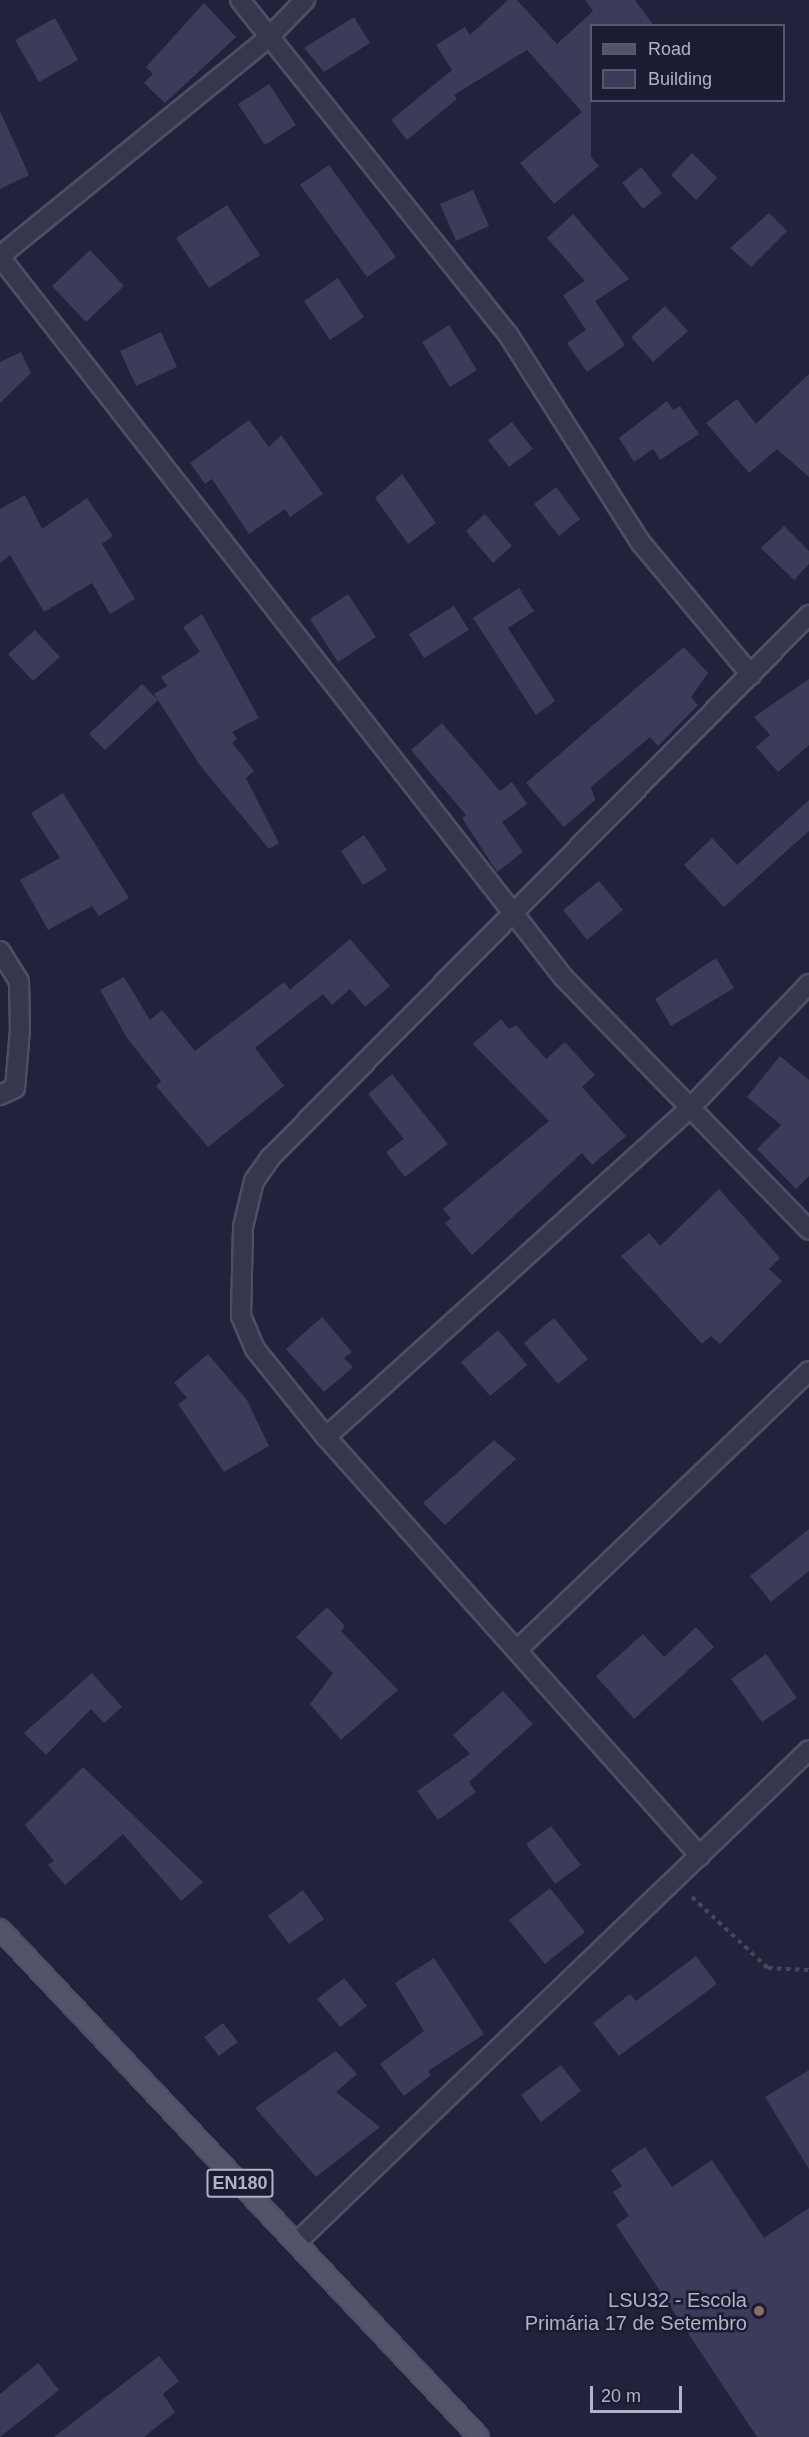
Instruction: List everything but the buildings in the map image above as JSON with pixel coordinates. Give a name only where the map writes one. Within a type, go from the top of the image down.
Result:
[{"type":"main road","name":"EN180","points":[[0,1929],[479,2437]]},
{"type":"street","points":[[240,0],[509,336],[641,543],[751,675]]},
{"type":"street","points":[[305,0],[269,37],[0,256],[564,978],[809,1230]]},
{"type":"street","points":[[700,1856],[518,1649],[326,1437],[255,1349],[241,1316],[243,1227],[254,1181],[271,1157],[809,615]]},
{"type":"street","points":[[0,951],[19,981],[20,1029],[15,1088],[0,1095]]},
{"type":"street","points":[[326,1437],[690,1108],[809,984]]},
{"type":"street","points":[[518,1649],[809,1371]]},
{"type":"street","points":[[296,2243],[809,1750]]},
{"type":"path","points":[[674,1880],[768,1968],[809,1970]]},
{"type":"place","name":"LSU32 - Escola Primária 17 de Setembro","points":[[759,2311]]}]
